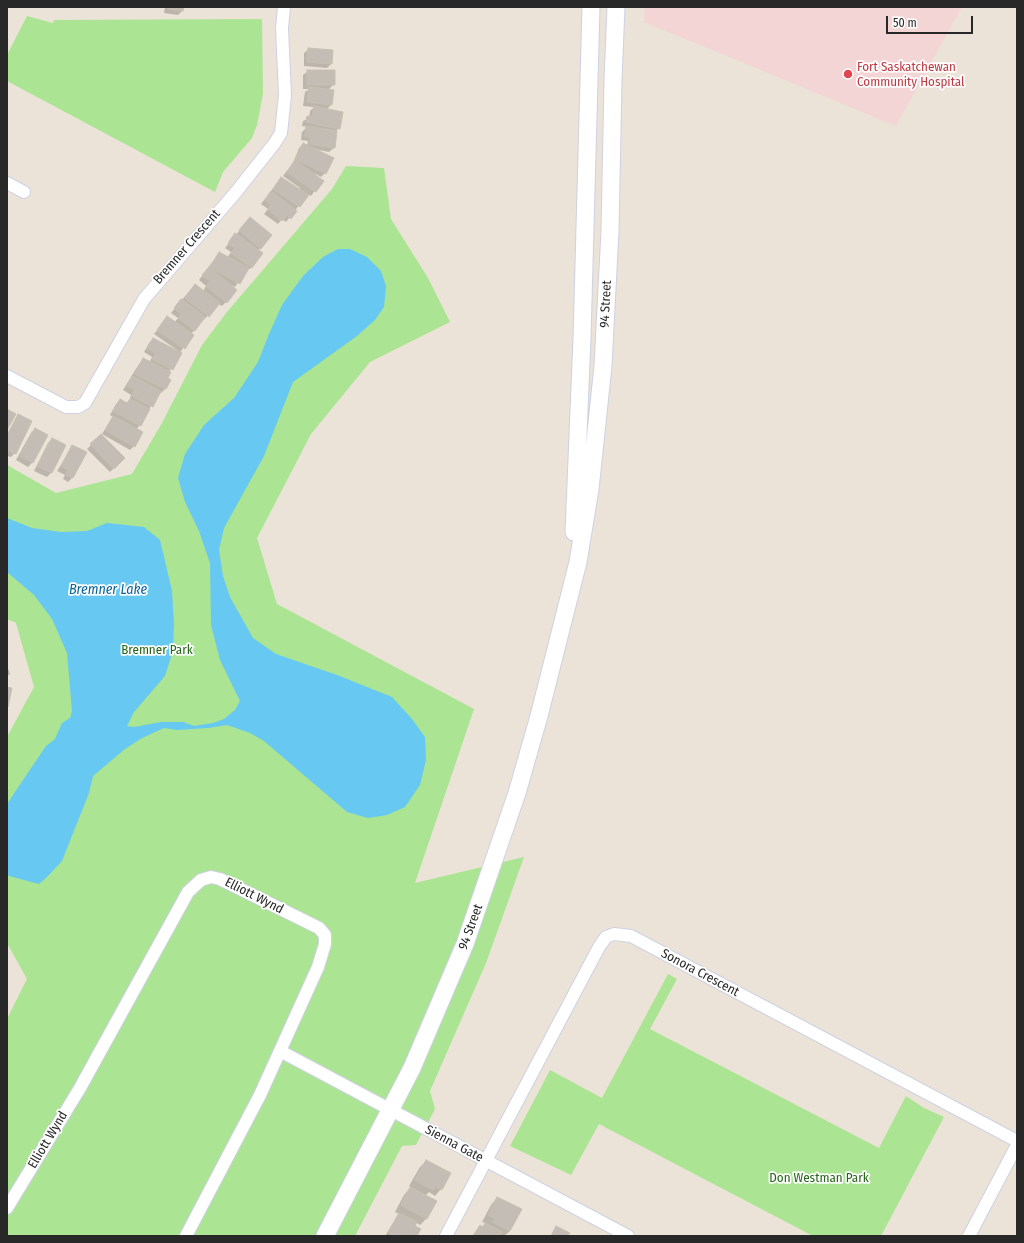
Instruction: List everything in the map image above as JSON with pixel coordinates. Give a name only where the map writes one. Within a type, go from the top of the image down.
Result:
[{"type":"main road","name":"94 Street","points":[[568,599],[573,547],[576,481],[591,7]]},
{"type":"main road","name":"94 Street","points":[[325,1236],[391,1110],[443,996],[482,896],[523,771],[578,562],[589,496],[603,366],[610,231],[616,7]]},
{"type":"street","name":"Bremner Crescent","points":[[7,376],[66,407],[78,407],[85,403],[148,294],[240,186],[281,133],[285,95],[282,28],[284,7]]},
{"type":"street","points":[[7,183],[24,192]]},
{"type":"street","name":"Elliott Wynd","points":[[7,1208],[80,1088],[188,892],[201,880],[211,877],[220,879],[319,928],[325,935],[325,944],[318,967],[280,1051],[247,1120],[186,1236]]},
{"type":"street","name":"Sonora Crescent","points":[[446,1236],[599,947],[606,937],[620,933],[631,936],[1017,1141]]},
{"type":"street","name":"Sienna Gate","points":[[280,1051],[623,1235]]},
{"type":"street","points":[[969,1236],[1017,1145]]},
{"type":"shaded area","name":"Fort Saskatchewan Community Hospital","points":[[645,7],[962,7],[896,126],[644,22]]},
{"type":"green space","points":[[27,16],[53,23],[54,20],[262,19],[263,94],[257,125],[252,138],[223,172],[215,192],[7,81],[7,55]]},
{"type":"green space","name":"Bremner Park","points":[[346,166],[384,168],[391,219],[428,278],[450,322],[370,362],[311,434],[257,538],[277,604],[474,709],[415,883],[524,857],[486,963],[430,1091],[435,1109],[416,1145],[402,1146],[355,1236],[7,1236],[7,1019],[27,979],[7,943],[7,737],[34,687],[16,623],[7,619],[7,465],[56,493],[132,474],[162,423],[202,345],[227,312],[332,189]]},
{"type":"green space","name":"Don Westman Park","points":[[668,974],[677,979],[650,1029],[879,1148],[906,1096],[924,1108],[944,1117],[881,1236],[813,1236],[599,1124],[571,1175],[510,1146],[550,1070],[602,1098]]},
{"type":"water","name":"Bremner Lake","points":[[338,249],[350,249],[367,257],[381,271],[386,286],[384,307],[375,320],[357,336],[293,382],[264,456],[224,528],[219,550],[223,576],[230,597],[253,638],[276,654],[337,675],[392,697],[412,719],[425,737],[426,760],[420,785],[405,807],[387,815],[368,818],[347,812],[264,741],[250,733],[227,725],[177,730],[164,728],[142,738],[125,749],[93,776],[89,793],[62,861],[47,877],[39,884],[9,876],[7,874],[7,804],[46,746],[55,739],[62,723],[70,718],[72,711],[67,653],[52,619],[34,595],[7,572],[7,518],[32,528],[61,532],[87,531],[107,523],[144,527],[160,540],[172,591],[174,625],[173,651],[165,676],[134,712],[127,726],[134,727],[161,722],[183,722],[194,726],[213,723],[224,719],[235,710],[240,701],[220,660],[211,625],[210,563],[199,531],[185,502],[178,478],[185,454],[204,425],[234,398],[258,362],[282,305],[303,276],[323,257]]},
{"type":"building","points":[[168,7],[184,7],[183,11],[168,9]]},
{"type":"building","points":[[308,48],[333,50],[332,64],[307,62]]},
{"type":"building","points":[[307,70],[335,70],[335,85],[307,85]]},
{"type":"building","points":[[309,87],[334,90],[332,105],[307,102]]},
{"type":"building","points":[[314,106],[343,112],[340,129],[306,122],[307,116],[312,117]]},
{"type":"building","points":[[306,126],[337,131],[335,148],[310,144],[311,137],[305,136]]},
{"type":"building","points":[[303,143],[334,158],[326,174],[295,159]]},
{"type":"building","points":[[295,160],[324,181],[316,192],[287,172]]},
{"type":"building","points":[[281,177],[309,195],[300,207],[273,189]]},
{"type":"building","points":[[271,191],[297,211],[291,219],[287,215],[282,221],[268,209],[271,205],[265,200]]},
{"type":"building","points":[[250,217],[272,235],[261,249],[239,230]]},
{"type":"building","points":[[235,233],[263,253],[252,268],[231,253],[235,248],[228,243]]},
{"type":"building","points":[[219,252],[249,268],[240,284],[210,267]]},
{"type":"building","points":[[209,267],[237,290],[227,303],[206,286],[210,281],[202,275]]},
{"type":"building","points":[[195,284],[220,303],[209,317],[185,298]]},
{"type":"building","points":[[181,299],[205,317],[195,331],[178,318],[181,314],[174,308]]},
{"type":"building","points":[[167,316],[194,335],[185,349],[157,330]]},
{"type":"building","points":[[153,338],[182,353],[173,370],[152,359],[156,353],[147,348]]},
{"type":"building","points":[[143,358],[171,372],[168,378],[171,380],[166,389],[135,374]]},
{"type":"building","points":[[132,376],[161,391],[153,407],[132,396],[135,390],[127,386]]},
{"type":"building","points":[[120,399],[127,403],[130,399],[150,409],[141,426],[113,411]]},
{"type":"building","points":[[7,409],[16,414],[7,430]]},
{"type":"building","points":[[18,414],[32,421],[16,454],[7,450],[7,436]]},
{"type":"building","points":[[113,416],[143,432],[135,447],[105,430]]},
{"type":"building","points":[[35,428],[48,435],[33,463],[20,456]]},
{"type":"building","points":[[101,434],[125,458],[114,469],[90,444]]},
{"type":"building","points":[[52,438],[66,445],[52,473],[37,466]]},
{"type":"building","points":[[72,445],[87,452],[73,478],[66,475],[69,470],[61,466]]},
{"type":"building","points":[[7,687],[12,688],[8,707],[7,706]]},
{"type":"building","points":[[426,1160],[451,1173],[442,1190],[435,1186],[433,1190],[415,1180]]},
{"type":"building","points":[[410,1187],[437,1201],[427,1219],[401,1205]]},
{"type":"building","points":[[497,1197],[522,1209],[510,1231],[493,1222],[495,1218],[488,1215]]},
{"type":"building","points":[[399,1213],[417,1222],[415,1226],[421,1229],[417,1236],[395,1236],[388,1232]]},
{"type":"building","points":[[485,1223],[502,1232],[500,1236],[473,1236],[480,1225],[483,1227]]},
{"type":"building","points":[[556,1226],[570,1233],[568,1236],[551,1236]]},
{"type":"place","name":"Fort Saskatchewan Community Hospital","points":[[848,74]]}]
